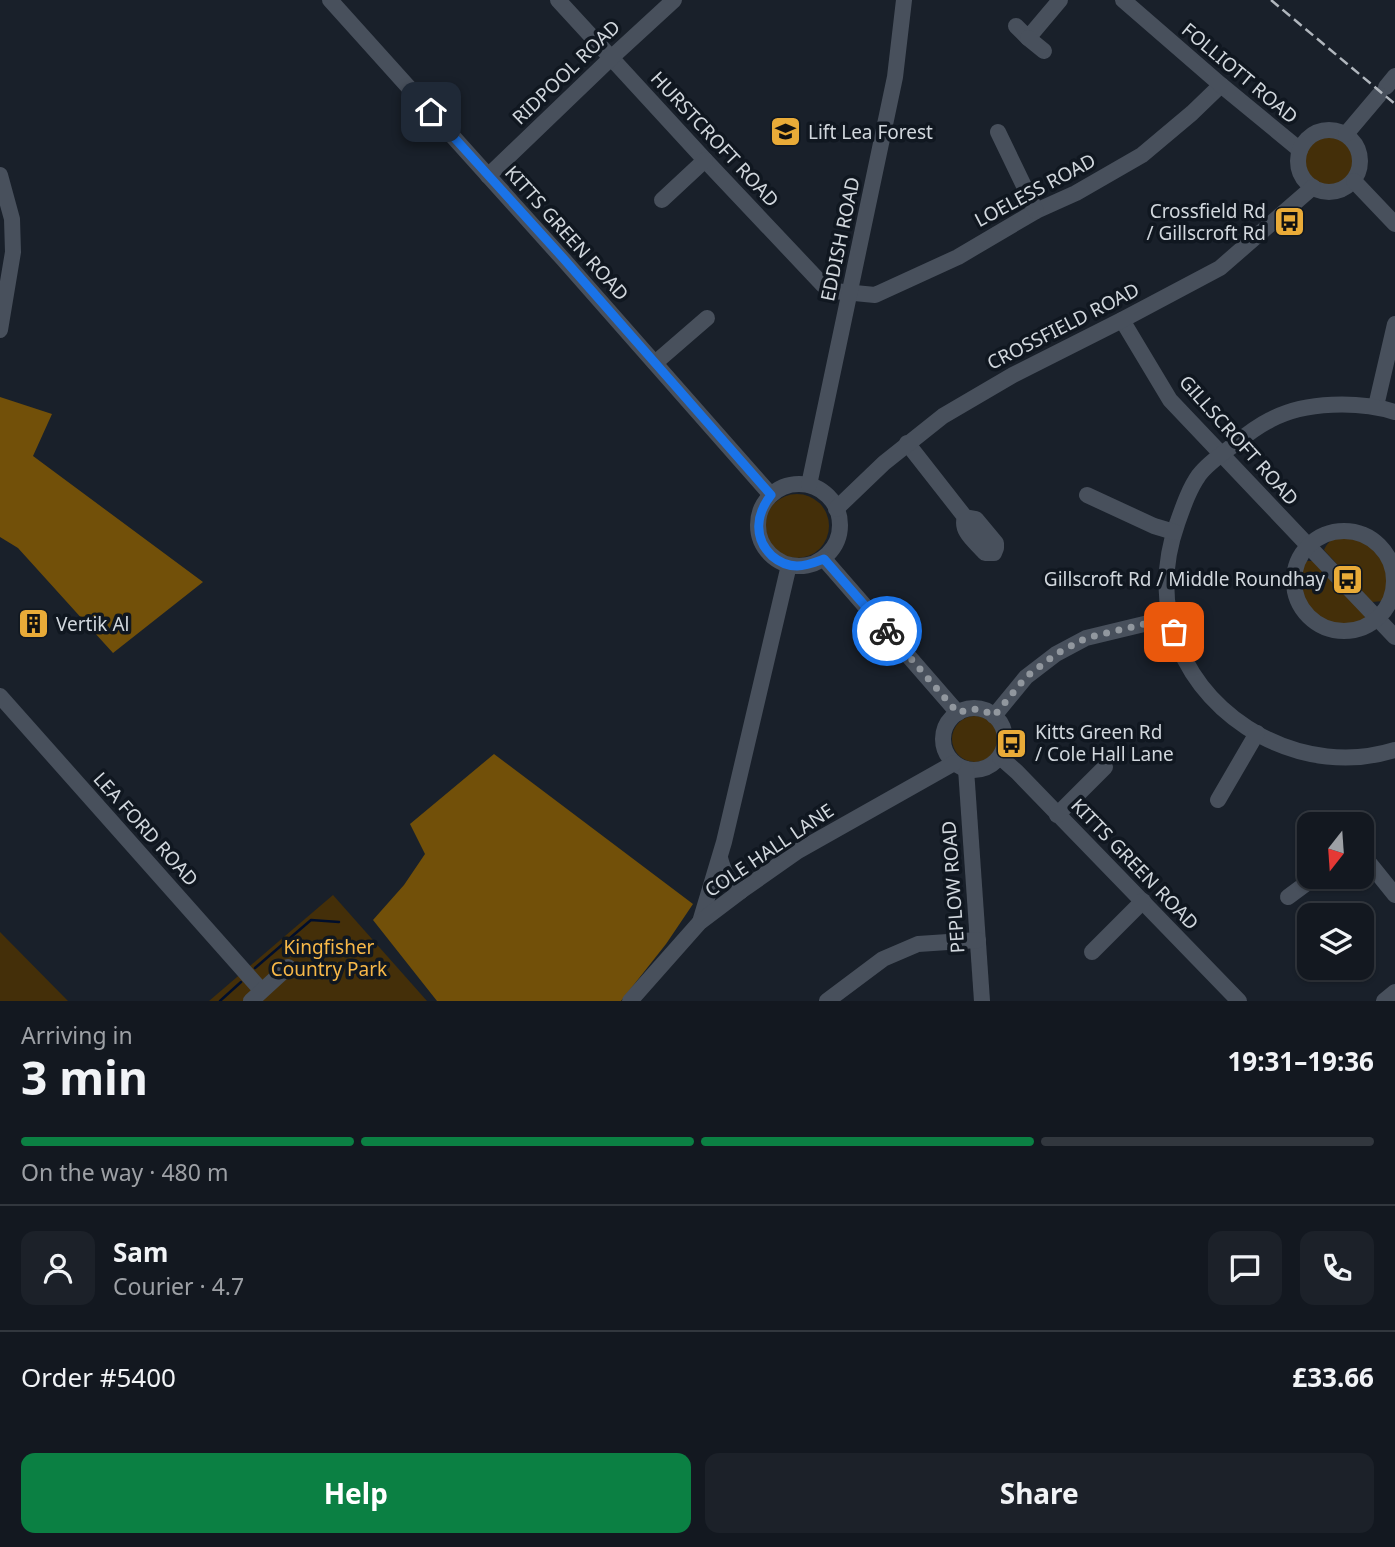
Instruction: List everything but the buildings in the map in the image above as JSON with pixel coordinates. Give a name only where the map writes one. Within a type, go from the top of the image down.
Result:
[{"type":"street","name":"KITTS GREEN ROAD","points":[[330,0],[771,495]]},
{"type":"street","name":"HURSTCROFT ROAD","points":[[558,0],[822,285],[850,294]]},
{"type":"street","name":"RIDPOOL ROAD","points":[[488,176],[674,0]]},
{"type":"street","name":"EDDISH ROAD","points":[[809,485],[895,77],[904,0]]},
{"type":"street","points":[[1028,38],[1060,0]]},
{"type":"street","name":"FOLLIOTT ROAD","points":[[1123,0],[1300,150]]},
{"type":"street","points":[[1016,26],[1044,51]]},
{"type":"street","name":"LOELESS ROAD","points":[[850,294],[875,295],[958,257],[1036,211],[1076,193],[1142,155],[1221,85]]},
{"type":"street","points":[[1346,134],[1387,86]]},
{"type":"street","points":[[1336,130],[1346,134],[1355,144],[1360,156],[1359,169],[1353,181],[1345,188],[1335,192],[1323,192],[1304,180],[1299,170],[1300,150],[1315,133],[1336,130]]},
{"type":"street","points":[[998,132],[1036,211]]},
{"type":"street","points":[[662,200],[705,160]]},
{"type":"street","points":[[0,175],[12,219],[13,252],[1,326]]},
{"type":"street","points":[[1353,181],[1395,224]]},
{"type":"street","name":"CROSSFIELD ROAD","points":[[836,509],[907,443],[943,416],[1001,381],[1220,268],[1313,187]]},
{"type":"street","points":[[655,363],[707,318]]},
{"type":"street","name":"GILLSCROFT ROAD","points":[[1122,320],[1170,400],[1395,637]]},
{"type":"street","points":[[1376,406],[1395,324]]},
{"type":"street","points":[[1395,412],[1376,406],[1313,407],[1293,410],[1263,424],[1221,454],[1199,475],[1184,504],[1167,562],[1169,618],[1189,670],[1228,714],[1282,747],[1311,755],[1359,758],[1395,750]]},
{"type":"street","points":[[907,443],[965,517]]},
{"type":"street","points":[[792,484],[809,485],[830,499],[840,524],[838,538],[824,559],[803,566],[789,565],[769,553],[758,531],[761,511],[771,495],[792,484]]},
{"type":"street","points":[[1087,495],[1154,526],[1174,532]]},
{"type":"street","points":[[1339,529],[1365,534],[1380,543],[1393,568],[1394,587],[1391,598],[1376,619],[1363,628],[1349,632],[1333,631],[1320,626],[1305,614],[1297,603],[1293,577],[1298,562],[1309,547],[1339,529]]},
{"type":"street","points":[[824,559],[958,713]]},
{"type":"street","points":[[700,922],[720,855],[789,565]]},
{"type":"street","points":[[994,716],[1026,677],[1056,654],[1086,638],[1169,618]]},
{"type":"street","name":"LEA FORD ROAD","points":[[0,696],[256,996]]},
{"type":"street","points":[[975,708],[985,710],[1001,723],[1005,746],[1000,757],[985,769],[975,770],[960,766],[947,753],[943,740],[946,727],[958,713],[975,708]]},
{"type":"street","points":[[1218,800],[1257,733]]},
{"type":"street","name":"KITTS GREEN ROAD","points":[[1000,757],[1239,1001]]},
{"type":"street","name":"COLE HALL LANE","points":[[630,1001],[700,922],[741,891],[799,851],[960,766]]},
{"type":"street","name":"PEPLOW ROAD","points":[[960,766],[982,1001]]},
{"type":"street","points":[[1058,815],[1105,767]]},
{"type":"street","points":[[720,855],[723,871],[729,882],[741,891]]},
{"type":"street","points":[[1374,869],[1395,895]]},
{"type":"street","points":[[1288,897],[1299,889]]},
{"type":"street","points":[[1092,952],[1143,901]]},
{"type":"street","points":[[827,1001],[883,959],[918,944],[978,940]]},
{"type":"street","points":[[256,996],[288,967]]},
{"type":"street","points":[[1384,1001],[1395,992]]},
{"type":"green space","points":[[1329,137],[1346,144],[1353,161],[1346,178],[1329,185],[1312,178],[1305,161],[1312,144]]},
{"type":"green space","points":[[797,494],[815,500],[823,508],[829,526],[823,544],[815,552],[797,558],[779,552],[771,544],[765,526],[771,508],[779,500]]},
{"type":"green space","points":[[1351,536],[1371,546],[1383,558],[1389,584],[1388,596],[1383,601],[1372,602],[1324,550],[1335,538]]},
{"type":"green space","points":[[1307,561],[1315,561],[1364,611],[1365,619],[1352,626],[1337,627],[1309,614],[1300,602],[1296,587],[1298,573]]},
{"type":"green space","points":[[975,716],[991,723],[998,739],[991,755],[975,762],[959,755],[952,739],[959,723]]},
{"type":"green space","name":"Kingfisher Country Park","points":[[333,895],[427,1001],[209,1001]]},
{"type":"green space","points":[[0,932],[68,1001],[0,1001]]},
{"type":"shaded area","points":[[0,397],[52,414],[33,456],[203,582],[113,653],[18,548],[0,537]]},
{"type":"shaded area","points":[[494,754],[693,904],[666,944],[621,1001],[437,1001],[373,920],[404,885],[425,854],[410,824]]},
{"type":"waterway","points":[[255,968],[311,920],[339,922]]},
{"type":"waterway","points":[[220,1001],[241,982]]},
{"type":"railway","points":[[1271,0],[1395,104]]},
{"type":"way so far","points":[[887,631],[958,713],[975,708],[994,716],[1026,677],[1056,654],[1086,638],[1169,618],[1174,632]]},
{"type":"place","name":"Lift Lea Forest","points":[[785,132]]},
{"type":"place","name":"Crossfield Rd / Gillscroft Rd","points":[[1289,222]]},
{"type":"place","name":"Gillscroft Rd / Middle Roundhay","points":[[1348,579]]},
{"type":"place","name":"Vertik Al","points":[[33,624]]},
{"type":"place","name":"Kitts Green Rd / Cole Hall Lane","points":[[1012,743]]},
{"type":"route","points":[[431,112],[771,495],[764,504],[758,521],[759,537],[769,553],[789,565],[797,566],[824,559],[887,631]]}]
